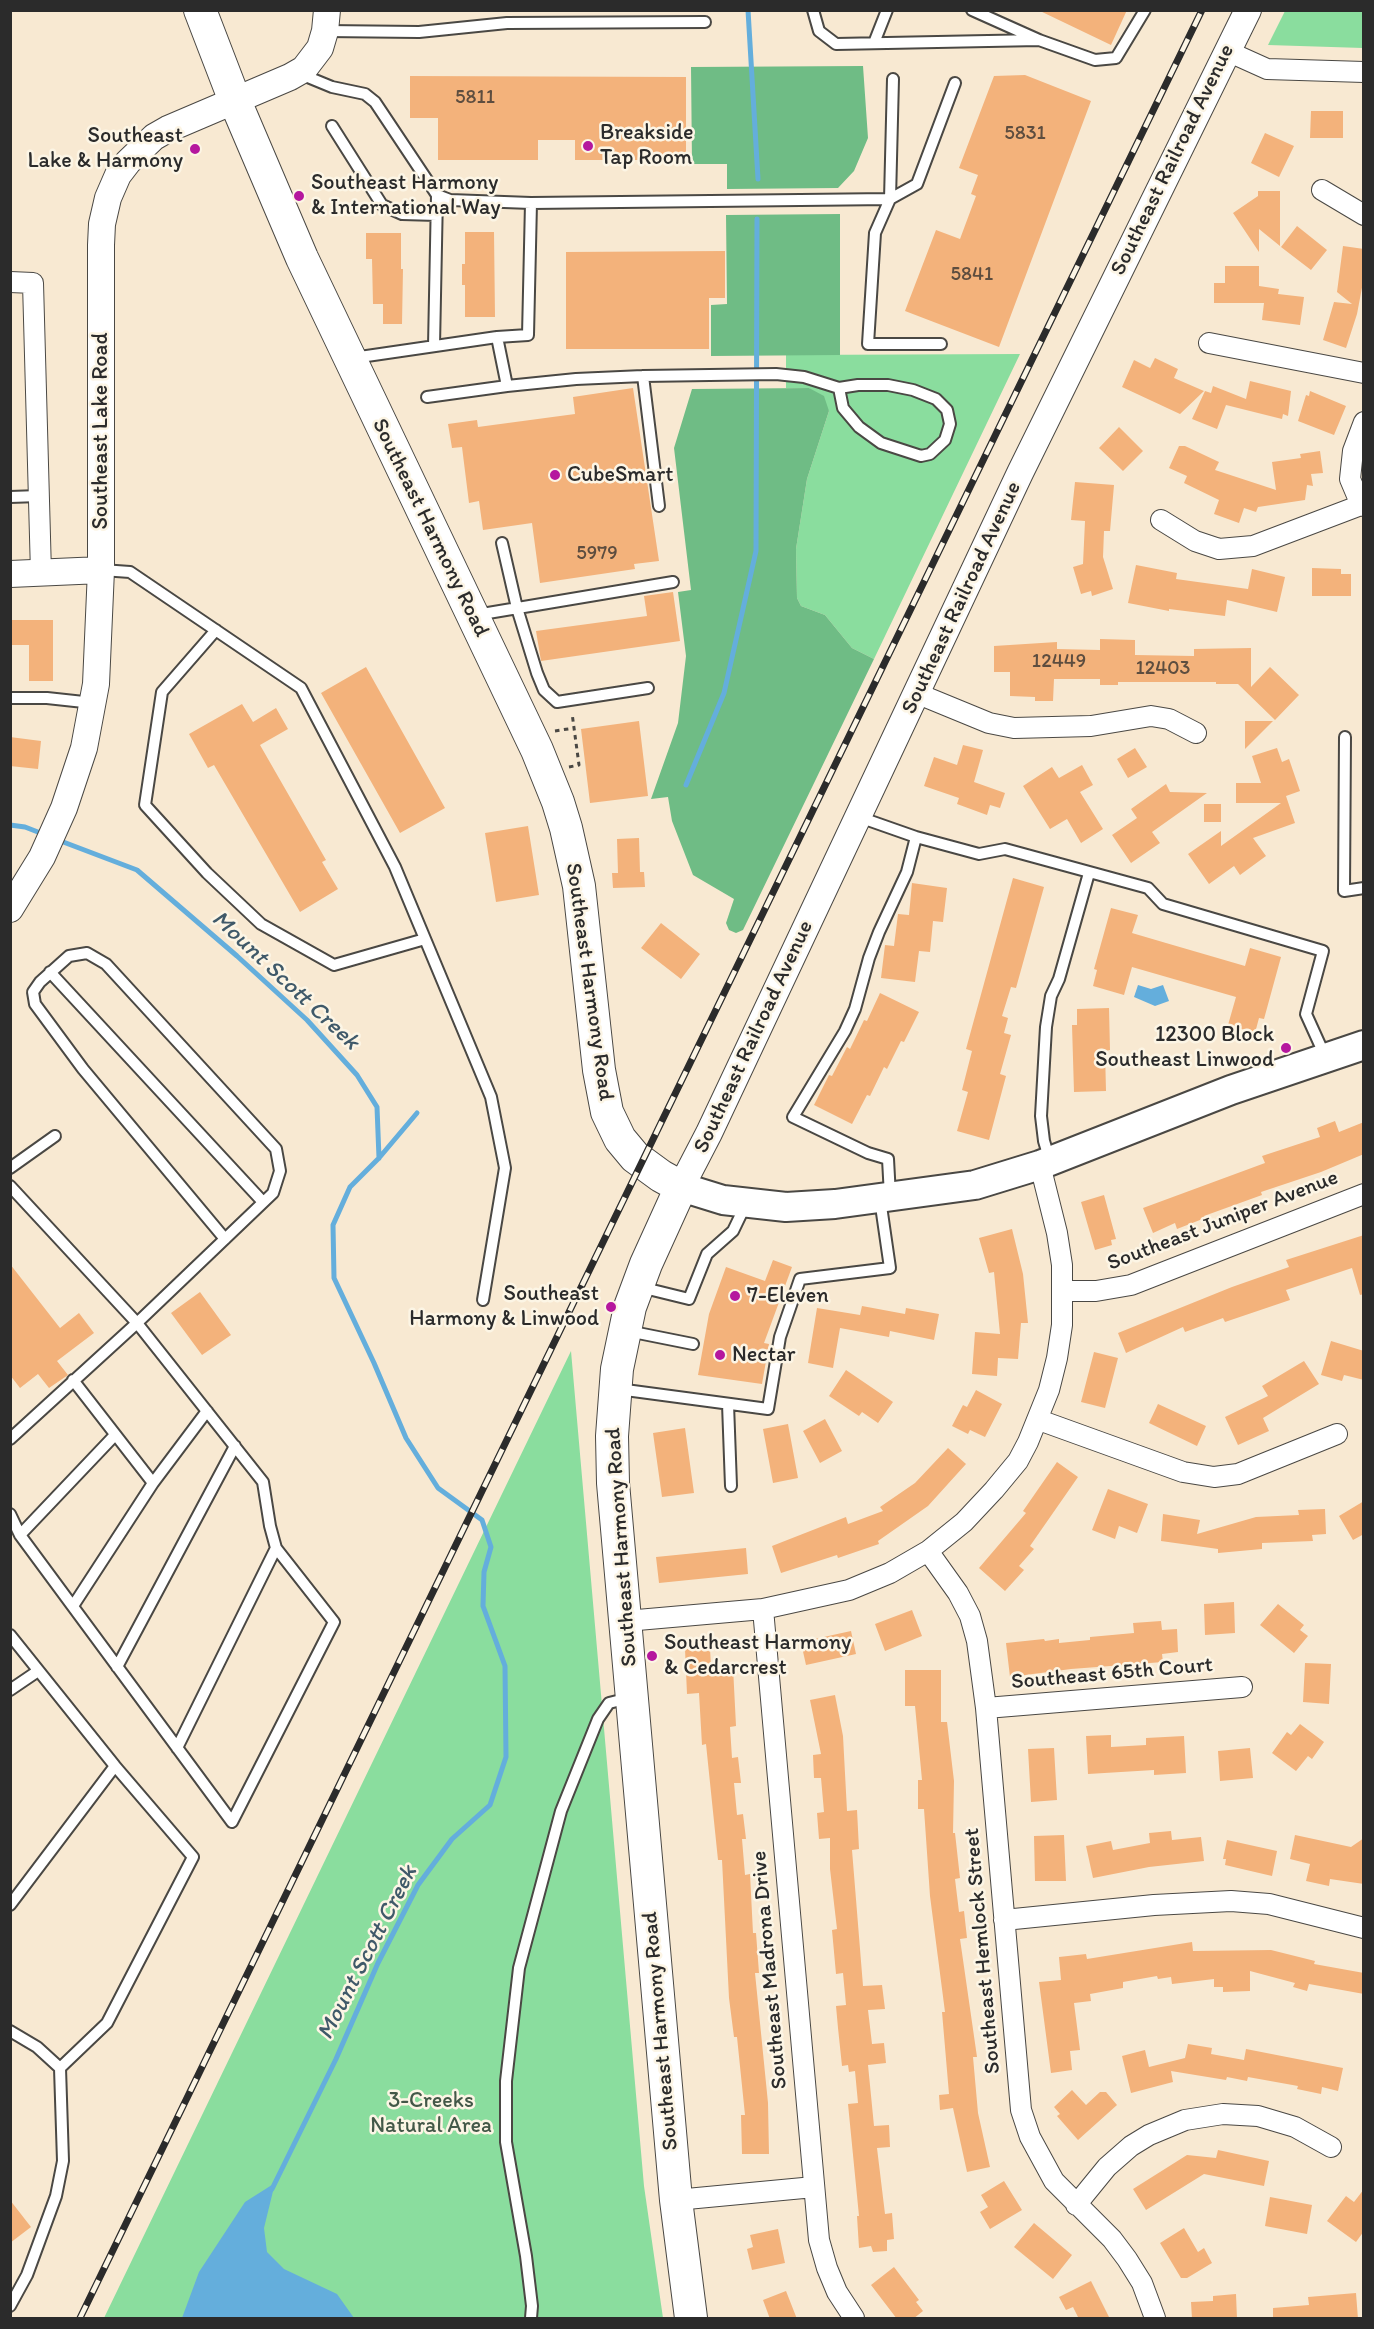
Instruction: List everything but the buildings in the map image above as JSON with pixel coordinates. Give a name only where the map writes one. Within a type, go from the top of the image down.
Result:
[{"type":"main road","points":[[200,10],[235,101]]},
{"type":"main road","name":"Southeast Harmony Road","points":[[235,101],[302,258],[537,750],[566,828],[579,886],[599,1070],[607,1113],[620,1139],[635,1157],[681,1187],[646,1264],[625,1330],[615,1389],[612,1436],[613,1483],[676,2200],[692,2319]]},
{"type":"main road","points":[[681,1187],[710,1197],[746,1204],[786,1207],[811,1206],[975,1185],[1045,1163],[1231,1090],[1364,1045]]},
{"type":"street","name":"Southeast Railroad Avenue","points":[[681,1187],[710,1133],[1031,452],[1248,10]]},
{"type":"street","points":[[298,73],[316,55],[326,21]]},
{"type":"street","points":[[1227,51],[1267,69],[1364,72]]},
{"type":"street","name":"Southeast Lake Road","points":[[17,900],[42,857],[64,808],[84,748],[93,703],[98,658],[101,570],[101,245],[104,212],[118,175],[140,148],[168,129],[298,73]]},
{"type":"street","points":[[1322,190],[1364,215]]},
{"type":"street","points":[[10,282],[33,282],[41,573]]},
{"type":"street","points":[[1209,343],[1364,373]]},
{"type":"street","points":[[1161,520],[1195,541],[1219,549],[1253,546],[1362,505],[1350,479],[1353,451],[1364,422]]},
{"type":"street","points":[[10,574],[101,570]]},
{"type":"street","points":[[916,693],[989,723],[1014,728],[1091,726],[1151,716],[1168,719],[1196,733]]},
{"type":"street","points":[[626,1621],[763,1609],[849,1590],[890,1573],[928,1551],[964,1522],[994,1490],[1018,1461],[1039,1420],[1057,1358],[1062,1325],[1063,1291],[1057,1233],[1045,1163]]},
{"type":"street","name":"Southeast Juniper Avenue","points":[[1063,1291],[1096,1292],[1131,1285],[1364,1194]]},
{"type":"street","points":[[1039,1420],[1183,1472],[1214,1477],[1238,1474],[1337,1434]]},
{"type":"street","name":"Southeast Hemlock Street","points":[[928,1551],[958,1593],[970,1616],[977,1641],[986,1708],[1021,2110],[1030,2137],[1054,2181],[1112,2239],[1127,2259],[1142,2283],[1155,2319]]},
{"type":"street","name":"Southeast Madrona Drive","points":[[763,1609],[819,2240],[837,2292],[854,2319]]},
{"type":"street","name":"Southeast 65th Court","points":[[986,1708],[1242,1687]]},
{"type":"street","points":[[1004,1920],[1154,1905],[1231,1901],[1269,1905],[1364,1928]]},
{"type":"street","points":[[1076,2205],[1107,2168],[1131,2146],[1149,2135],[1185,2120],[1222,2114],[1258,2116],[1295,2127],[1331,2147]]},
{"type":"street","points":[[676,2200],[814,2187]]},
{"type":"lane","points":[[874,43],[886,10]]},
{"type":"lane","points":[[972,10],[1039,40],[1095,60],[1116,58],[1145,10]]},
{"type":"lane","points":[[813,11],[819,31],[836,44],[1039,40]]},
{"type":"lane","points":[[326,21],[419,32],[507,23],[705,22]]},
{"type":"lane","points":[[298,73],[332,87],[365,94],[370,98],[437,195],[450,200],[531,204],[890,199],[917,184],[956,83]]},
{"type":"lane","points":[[893,79],[890,199],[875,233],[868,344],[941,344]]},
{"type":"lane","points":[[332,126],[382,205],[402,214],[437,215]]},
{"type":"lane","points":[[434,346],[437,195]]},
{"type":"lane","points":[[350,359],[497,337],[528,335],[531,204]]},
{"type":"lane","points":[[497,337],[507,386]]},
{"type":"lane","points":[[427,396],[576,379],[726,374],[804,377],[839,388],[858,385],[888,385],[913,390],[936,399],[947,410],[950,424],[945,440],[930,454],[921,456],[881,443],[859,427],[843,408],[839,388]]},
{"type":"lane","points":[[643,376],[660,506]]},
{"type":"lane","points":[[10,497],[39,496]]},
{"type":"lane","points":[[502,543],[517,608],[544,690],[557,702],[648,688]]},
{"type":"lane","points":[[101,570],[130,572],[301,688],[394,867],[491,1097],[505,1168],[483,1300]]},
{"type":"lane","points":[[473,616],[673,582]]},
{"type":"lane","points":[[216,630],[162,692],[145,805],[207,873],[261,924],[334,965],[425,939]]},
{"type":"lane","points":[[10,698],[47,698],[93,703]]},
{"type":"lane","points":[[1345,737],[1344,891],[1364,888]]},
{"type":"lane","points":[[859,817],[916,837],[979,854],[1005,849],[1148,888],[1163,904],[1323,951],[1306,1014],[1325,1057]]},
{"type":"lane","points":[[615,1389],[768,1408],[780,1337],[800,1279],[890,1268],[885,1197],[888,1159],[868,1153],[793,1117],[845,1031],[855,1009],[869,958],[907,872],[916,837]]},
{"type":"lane","points":[[1045,1163],[1041,1116],[1046,1027],[1051,996],[1059,979],[1089,873]]},
{"type":"lane","points":[[10,1438],[137,1323],[225,1239],[263,1202],[273,1193],[280,1171],[276,1149],[106,964],[87,953],[69,956],[40,982],[33,992],[34,1004],[83,1069],[225,1239]]},
{"type":"lane","points":[[50,972],[263,1202]]},
{"type":"lane","points":[[10,1168],[55,1136]]},
{"type":"lane","points":[[10,1186],[137,1323],[263,1482],[276,1548],[333,1622],[232,1822],[20,1535],[10,1514]]},
{"type":"lane","points":[[638,1287],[689,1299],[707,1254],[733,1232],[746,1204]]},
{"type":"lane","points":[[625,1330],[693,1344]]},
{"type":"lane","points":[[74,1380],[153,1484]]},
{"type":"lane","points":[[728,1404],[731,1486]]},
{"type":"lane","points":[[73,1606],[153,1484],[207,1411]]},
{"type":"lane","points":[[20,1535],[116,1435]]},
{"type":"lane","points":[[117,1666],[235,1446]]},
{"type":"lane","points":[[177,1748],[276,1548]]},
{"type":"lane","points":[[10,1635],[115,1766],[193,1857],[107,2023],[60,2068]]},
{"type":"lane","points":[[10,1690],[38,1671]]},
{"type":"lane","points":[[531,2319],[532,2306],[526,2256],[506,2142],[506,2081],[519,1968],[561,1811],[598,1719],[609,1703],[633,1697]]},
{"type":"lane","points":[[10,1905],[115,1766]]},
{"type":"lane","points":[[10,2031],[37,2048],[60,2068],[63,2161],[56,2196],[27,2275],[10,2306]]},
{"type":"path","points":[[562,768],[579,765],[570,700]]},
{"type":"path","points":[[547,732],[574,728]]},
{"type":"green space","points":[[1285,11],[1363,11],[1363,48],[1268,45]]},
{"type":"green space","points":[[863,66],[868,138],[854,171],[838,188],[727,189],[727,164],[692,164],[691,67]]},
{"type":"green space","points":[[840,214],[840,355],[711,356],[711,305],[727,304],[726,215]]},
{"type":"green space","points":[[1020,354],[874,659],[852,648],[825,615],[801,606],[797,598],[796,549],[807,479],[829,411],[809,388],[786,388],[786,355]]},
{"type":"green space","points":[[809,388],[824,396],[829,411],[807,479],[796,549],[797,598],[801,606],[825,615],[852,648],[874,659],[743,930],[736,933],[729,930],[726,923],[734,899],[693,875],[672,821],[668,797],[651,799],[678,723],[686,656],[678,592],[691,590],[674,448],[692,389]]},
{"type":"green space","name":"3-Creeks Natural Area","points":[[571,1351],[644,2186],[663,2318],[104,2318]]},
{"type":"water","points":[[1138,985],[1151,989],[1163,985],[1169,1001],[1155,1006],[1134,997]]},
{"type":"water","points":[[275,2183],[264,2228],[267,2252],[284,2269],[337,2294],[354,2318],[182,2318],[199,2272],[245,2202]]},
{"type":"waterway","points":[[748,10],[758,179]]},
{"type":"waterway","points":[[686,785],[724,693],[756,551],[757,219]]},
{"type":"waterway","name":"Mount Scott Creek","points":[[10,825],[25,827],[43,834]]},
{"type":"waterway","name":"Mount Scott Creek","points":[[58,840],[137,870],[307,1020],[357,1075],[377,1107],[379,1158]]},
{"type":"waterway","name":"Mount Scott Creek","points":[[272,2189],[336,2059],[378,1963],[418,1885],[452,1839],[490,1805],[506,1757],[505,1666],[483,1606],[484,1572],[491,1547],[482,1520],[438,1488],[406,1438],[334,1278],[333,1225],[350,1187],[379,1158],[417,1113]]},
{"type":"railway","points":[[80,2318],[1202,10]]},
{"type":"place","name":"Breakside Tap Room","points":[[588,146]]},
{"type":"place","name":"Southeast Lake & Harmony","points":[[195,149]]},
{"type":"place","name":"Southeast Harmony & International Way","points":[[299,196]]},
{"type":"place","name":"CubeSmart","points":[[555,475]]},
{"type":"place","name":"12300 Block Southeast Linwood","points":[[1286,1048]]},
{"type":"place","name":"7-Eleven","points":[[735,1296]]},
{"type":"place","name":"Southeast Harmony & Linwood","points":[[611,1307]]},
{"type":"place","name":"Nectar","points":[[720,1355]]},
{"type":"place","name":"Southeast Harmony & Cedarcrest","points":[[652,1656]]}]
